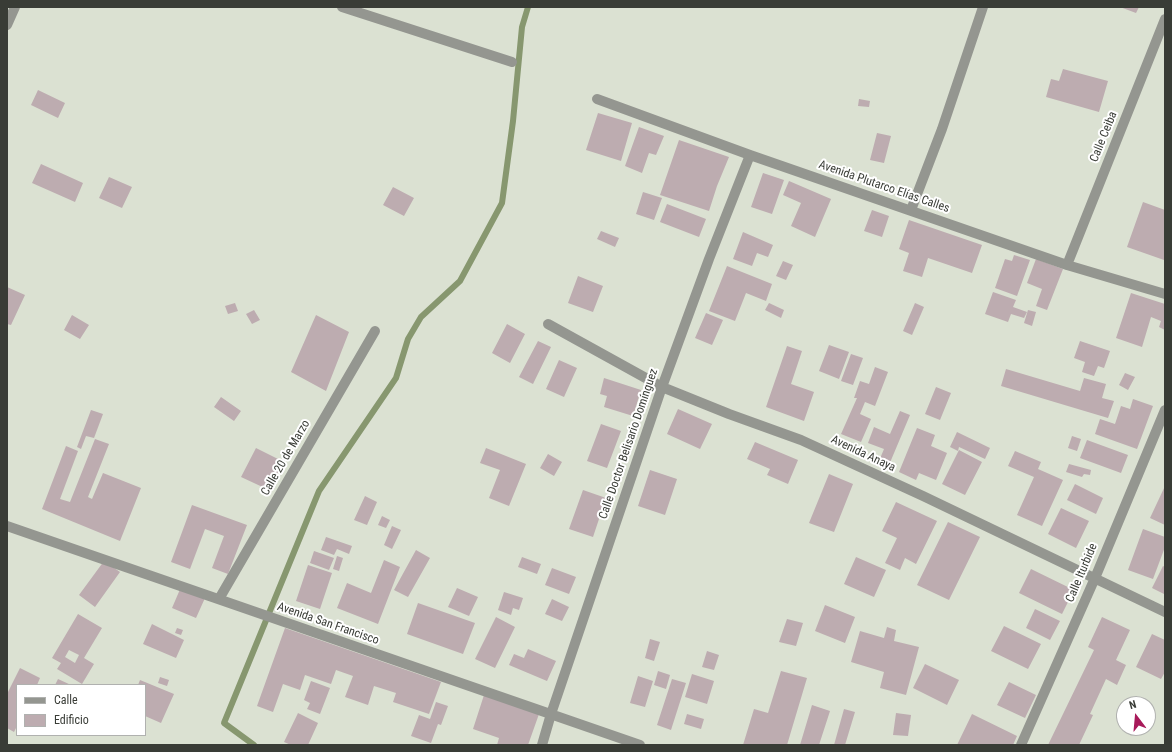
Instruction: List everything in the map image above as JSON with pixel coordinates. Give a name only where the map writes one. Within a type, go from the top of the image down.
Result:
[{"type":"street","points":[[7,25],[15,7]]},
{"type":"street","points":[[342,7],[512,62]]},
{"type":"street","points":[[911,210],[942,129],[983,7]]},
{"type":"street","name":"Calle Ceiba","points":[[1067,265],[1165,19]]},
{"type":"street","name":"Avenida Plutarco Elías Calles","points":[[597,99],[750,155],[1067,265],[1165,294]]},
{"type":"street","name":"Calle Doctor Belisario Domínguez","points":[[542,745],[551,714],[662,387],[708,259],[750,155]]},
{"type":"street","name":"Avenida Anaya","points":[[548,324],[662,387],[800,440],[923,496],[1165,612]]},
{"type":"street","name":"Calle 20 de Marzo","points":[[219,599],[375,331]]},
{"type":"street","name":"Calle Iturbide","points":[[1021,745],[1095,578],[1165,410]]},
{"type":"street","name":"Avenida San Francisco","points":[[7,526],[640,745]]},
{"type":"building","points":[[1120,7],[1139,7],[1136,13]]},
{"type":"building","points":[[1063,69],[1108,81],[1099,112],[1046,97],[1051,79],[1059,81]]},
{"type":"building","points":[[38,90],[65,103],[58,118],[31,105]]},
{"type":"building","points":[[859,99],[870,101],[869,107],[858,106]]},
{"type":"building","points":[[598,113],[632,123],[621,161],[586,150]]},
{"type":"building","points":[[639,127],[664,136],[656,155],[649,153],[642,173],[625,166]]},
{"type":"building","points":[[877,133],[891,136],[884,163],[870,160]]},
{"type":"building","points":[[679,140],[729,157],[709,211],[660,195]]},
{"type":"building","points":[[41,164],[83,183],[75,202],[32,183]]},
{"type":"building","points":[[763,173],[784,180],[772,214],[751,207]]},
{"type":"building","points":[[109,177],[132,187],[122,208],[99,198]]},
{"type":"building","points":[[789,181],[831,199],[815,237],[791,226],[801,203],[783,195]]},
{"type":"building","points":[[393,187],[414,198],[404,216],[383,205]]},
{"type":"building","points":[[643,192],[662,198],[654,220],[636,214]]},
{"type":"building","points":[[1143,202],[1165,210],[1164,260],[1127,247]]},
{"type":"building","points":[[667,204],[706,219],[699,237],[660,222]]},
{"type":"building","points":[[872,210],[889,216],[882,237],[864,231]]},
{"type":"building","points":[[909,220],[982,245],[972,273],[928,258],[922,277],[903,271],[909,253],[899,249]]},
{"type":"building","points":[[601,231],[619,238],[615,247],[597,239]]},
{"type":"building","points":[[743,232],[773,245],[768,257],[757,253],[752,266],[733,259]]},
{"type":"building","points":[[1014,255],[1030,260],[1017,296],[995,288],[1005,259],[1012,261]]},
{"type":"building","points":[[1036,259],[1063,269],[1047,310],[1036,306],[1042,289],[1027,283]]},
{"type":"building","points":[[783,261],[793,265],[786,280],[776,276]]},
{"type":"building","points":[[727,266],[772,284],[766,301],[746,293],[735,321],[709,311]]},
{"type":"building","points":[[578,276],[603,286],[593,312],[568,303]]},
{"type":"building","points":[[7,287],[25,295],[11,325],[7,324]]},
{"type":"building","points":[[993,292],[1016,300],[1013,307],[1027,312],[1024,318],[1011,314],[1008,322],[985,314]]},
{"type":"building","points":[[1131,293],[1165,304],[1165,330],[1159,327],[1161,321],[1151,317],[1142,347],[1116,338]]},
{"type":"building","points":[[235,303],[238,311],[228,314],[225,306]]},
{"type":"building","points":[[769,303],[784,310],[781,318],[765,310]]},
{"type":"building","points":[[915,303],[924,307],[912,335],[903,331]]},
{"type":"building","points":[[254,310],[260,320],[252,324],[246,314]]},
{"type":"building","points":[[1028,310],[1036,312],[1032,326],[1024,323]]},
{"type":"building","points":[[706,313],[723,320],[712,345],[695,338]]},
{"type":"building","points":[[72,315],[89,325],[80,339],[64,330]]},
{"type":"building","points":[[316,315],[349,332],[326,391],[291,372]]},
{"type":"building","points":[[507,324],[525,334],[510,363],[492,353]]},
{"type":"building","points":[[538,341],[551,347],[533,384],[519,377]]},
{"type":"building","points":[[1080,341],[1110,351],[1104,368],[1098,366],[1094,376],[1082,372],[1085,362],[1074,358]]},
{"type":"building","points":[[829,345],[849,352],[839,379],[819,371]]},
{"type":"building","points":[[787,346],[802,351],[791,384],[814,392],[804,421],[766,407]]},
{"type":"building","points":[[851,354],[863,358],[853,385],[841,381]]},
{"type":"building","points":[[559,360],[577,368],[564,397],[546,389]]},
{"type":"building","points":[[875,367],[888,372],[875,406],[865,402],[860,414],[871,419],[861,442],[841,434],[857,398],[854,398],[860,381],[869,384]]},
{"type":"building","points":[[1006,369],[1080,391],[1084,378],[1106,384],[1102,398],[1114,401],[1108,418],[1001,386]]},
{"type":"building","points":[[1125,373],[1135,377],[1128,390],[1119,385]]},
{"type":"building","points":[[604,378],[641,390],[633,416],[604,407],[607,396],[600,394]]},
{"type":"building","points":[[936,387],[951,393],[940,420],[925,414]]},
{"type":"building","points":[[221,397],[241,411],[234,421],[214,407]]},
{"type":"building","points":[[1133,399],[1153,406],[1137,449],[1095,434],[1100,419],[1115,424],[1121,406],[1130,409]]},
{"type":"building","points":[[678,409],[712,424],[700,449],[667,434]]},
{"type":"building","points":[[91,410],[103,414],[94,438],[86,436],[81,449],[77,447]]},
{"type":"building","points":[[900,411],[910,415],[889,465],[879,461],[884,449],[868,443],[874,427],[890,434]]},
{"type":"building","points":[[601,424],[621,431],[607,468],[587,461]]},
{"type":"building","points":[[917,428],[935,435],[931,446],[947,453],[936,480],[919,473],[916,480],[899,472]]},
{"type":"building","points":[[957,432],[990,448],[985,459],[959,447],[958,451],[950,447]]},
{"type":"building","points":[[1072,436],[1081,439],[1077,451],[1068,448]]},
{"type":"building","points":[[95,439],[109,444],[88,497],[92,499],[103,473],[141,488],[120,541],[42,509],[66,446],[78,451],[60,499],[70,502]]},
{"type":"building","points":[[1087,440],[1128,455],[1121,473],[1080,458]]},
{"type":"building","points":[[755,442],[798,460],[788,484],[767,475],[770,469],[747,459]]},
{"type":"building","points":[[256,448],[284,462],[269,490],[241,477]]},
{"type":"building","points":[[486,448],[526,464],[509,506],[489,498],[500,470],[480,463]]},
{"type":"building","points":[[959,450],[982,462],[965,495],[942,484]]},
{"type":"building","points":[[1015,451],[1041,462],[1038,469],[1063,480],[1042,526],[1017,515],[1034,477],[1008,466]]},
{"type":"building","points":[[548,454],[562,462],[554,476],[540,468]]},
{"type":"building","points":[[1069,464],[1091,470],[1090,475],[1084,474],[1082,477],[1066,472]]},
{"type":"building","points":[[650,470],[677,479],[665,515],[638,506]]},
{"type":"building","points":[[829,474],[853,484],[834,532],[809,523]]},
{"type":"building","points":[[1075,484],[1103,498],[1096,514],[1067,500]]},
{"type":"building","points":[[1165,486],[1165,525],[1150,518]]},
{"type":"building","points":[[583,490],[606,498],[593,537],[569,529]]},
{"type":"building","points":[[365,496],[377,502],[367,525],[354,520]]},
{"type":"building","points":[[896,502],[937,521],[916,564],[905,558],[900,570],[885,563],[897,538],[882,531]]},
{"type":"building","points":[[192,505],[247,525],[228,574],[212,568],[224,536],[205,529],[190,569],[171,562]]},
{"type":"building","points":[[1061,508],[1089,521],[1076,548],[1048,534]]},
{"type":"building","points":[[382,516],[390,520],[386,528],[378,525]]},
{"type":"building","points":[[948,522],[980,537],[949,600],[917,585]]},
{"type":"building","points":[[392,526],[401,530],[392,549],[384,545]]},
{"type":"building","points":[[1143,529],[1165,537],[1165,547],[1153,579],[1128,570]]},
{"type":"building","points":[[326,537],[352,546],[349,554],[337,549],[334,555],[321,550]]},
{"type":"building","points":[[416,550],[430,558],[408,597],[394,590]]},
{"type":"building","points":[[314,551],[334,558],[329,570],[310,563]]},
{"type":"building","points":[[337,556],[343,558],[339,571],[333,569]]},
{"type":"building","points":[[522,557],[541,564],[537,574],[518,567]]},
{"type":"building","points":[[856,557],[886,570],[874,597],[844,584]]},
{"type":"building","points":[[384,560],[400,567],[378,624],[337,608],[347,583],[371,593]]},
{"type":"building","points":[[104,561],[120,572],[95,607],[79,595]]},
{"type":"building","points":[[308,565],[332,573],[320,609],[296,601]]},
{"type":"building","points":[[1163,566],[1165,567],[1164,594],[1152,588]]},
{"type":"building","points":[[552,568],[576,577],[569,594],[545,585]]},
{"type":"building","points":[[1031,569],[1074,590],[1062,614],[1019,593]]},
{"type":"building","points":[[181,587],[205,598],[196,618],[172,608]]},
{"type":"building","points":[[457,588],[478,597],[469,616],[448,607]]},
{"type":"building","points":[[504,592],[523,598],[519,610],[513,608],[511,615],[498,610]]},
{"type":"building","points":[[552,599],[569,607],[562,621],[545,614]]},
{"type":"building","points":[[418,603],[475,623],[463,654],[407,634]]},
{"type":"building","points":[[825,605],[855,617],[845,643],[815,631]]},
{"type":"building","points":[[1035,609],[1060,621],[1050,640],[1026,628]]},
{"type":"building","points":[[78,614],[102,628],[84,658],[94,664],[82,684],[57,669],[61,663],[52,658]],"holes":[[[69,650],[79,655],[75,663],[65,657]]]},
{"type":"building","points":[[496,617],[515,627],[495,668],[475,659]]},
{"type":"building","points":[[1102,617],[1130,630],[1116,660],[1126,665],[1117,685],[1106,679],[1090,714],[1093,715],[1079,745],[1048,745],[1094,650],[1088,647]]},
{"type":"building","points":[[787,619],[803,623],[796,646],[779,642]]},
{"type":"building","points":[[152,624],[184,640],[176,658],[143,644]]},
{"type":"building","points":[[1004,626],[1041,644],[1028,669],[991,651]]},
{"type":"building","points":[[887,627],[896,630],[894,641],[919,647],[906,695],[880,688],[884,672],[851,662],[860,631],[884,638]]},
{"type":"building","points":[[177,628],[183,630],[181,635],[175,633]]},
{"type":"building","points":[[285,628],[441,682],[429,714],[393,702],[396,693],[374,686],[368,705],[345,697],[353,676],[336,670],[331,684],[305,675],[300,690],[283,684],[273,712],[257,706]]},
{"type":"building","points":[[1152,634],[1165,640],[1165,672],[1161,679],[1136,667]]},
{"type":"building","points":[[650,639],[660,642],[654,661],[645,658]]},
{"type":"building","points":[[528,649],[556,661],[547,681],[509,665],[514,654],[524,658]]},
{"type":"building","points":[[707,651],[719,655],[714,670],[702,667]]},
{"type":"building","points":[[925,664],[959,680],[947,705],[913,688]]},
{"type":"building","points":[[20,668],[40,678],[37,684],[16,684],[16,728],[14,732],[7,728],[7,694]]},
{"type":"building","points":[[658,671],[670,675],[666,689],[654,685]]},
{"type":"building","points":[[781,671],[807,678],[787,745],[743,745],[754,709],[768,713]]},
{"type":"building","points":[[692,674],[714,681],[707,704],[685,697]]},
{"type":"building","points":[[638,676],[653,681],[645,707],[630,703]]},
{"type":"building","points":[[160,677],[169,680],[167,686],[158,683]]},
{"type":"building","points":[[58,679],[69,684],[56,684]]},
{"type":"building","points":[[672,679],[686,683],[671,730],[657,725]]},
{"type":"building","points":[[140,680],[174,694],[161,723],[146,716],[146,684],[138,684]]},
{"type":"building","points":[[311,681],[330,688],[320,714],[307,709],[310,703],[304,700]]},
{"type":"building","points":[[1009,682],[1036,695],[1025,718],[997,705]]},
{"type":"building","points":[[484,695],[539,714],[528,745],[497,745],[499,738],[473,729]]},
{"type":"building","points":[[436,702],[448,706],[441,725],[438,724],[431,743],[411,736],[419,715],[430,719]]},
{"type":"building","points":[[812,705],[830,711],[819,745],[800,745]]},
{"type":"building","points":[[844,709],[855,712],[845,745],[834,745]]},
{"type":"building","points":[[298,713],[318,723],[308,745],[291,745],[284,742]]},
{"type":"building","points":[[896,713],[911,715],[908,736],[893,735]]},
{"type":"building","points":[[687,714],[704,719],[701,729],[684,724]]},
{"type":"building","points":[[972,714],[1017,736],[1013,745],[957,745]]},
{"type":"waterway","points":[[254,745],[224,723],[319,491],[396,378],[408,339],[421,317],[460,281],[502,203],[513,121],[522,27],[528,7]]}]
